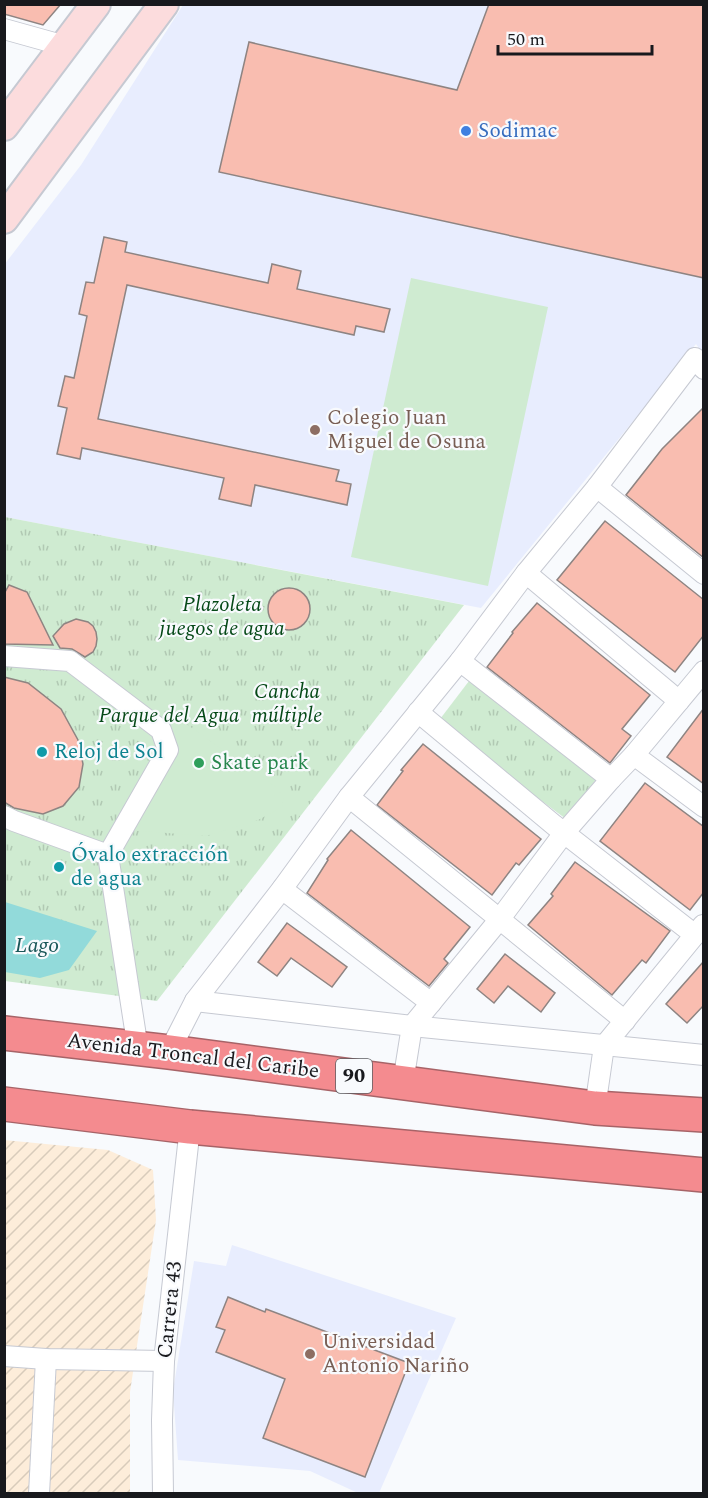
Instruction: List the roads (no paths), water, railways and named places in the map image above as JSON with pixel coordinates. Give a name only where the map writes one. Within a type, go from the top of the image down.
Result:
[{"type":"highway","name":"Avenida Troncal del Caribe","points":[[4,1033],[153,1050],[595,1108],[704,1115]]},
{"type":"highway","points":[[4,1104],[190,1127],[704,1175]]},
{"type":"main road","points":[[4,126],[96,4]]},
{"type":"main road","points":[[4,219],[164,4]]},
{"type":"street","points":[[4,29],[64,46]]},
{"type":"street","points":[[153,1050],[195,1001],[282,889],[349,797],[460,661],[525,573],[597,487],[695,358],[704,369]]},
{"type":"street","points":[[597,487],[704,574]]},
{"type":"street","points":[[525,573],[679,700]]},
{"type":"street","points":[[4,656],[70,661],[161,730],[168,750],[108,855],[153,1050]]},
{"type":"street","points":[[460,661],[611,779]]},
{"type":"street","points":[[403,1082],[412,1026],[499,920],[564,833],[634,755],[704,671]]},
{"type":"street","points":[[418,712],[564,833],[701,928],[604,1046],[595,1108]]},
{"type":"street","points":[[634,755],[704,807]]},
{"type":"street","points":[[349,797],[625,1021]]},
{"type":"street","points":[[4,816],[108,855]]},
{"type":"street","points":[[282,889],[431,1004]]},
{"type":"street","points":[[195,1001],[412,1026],[704,1055]]},
{"type":"street","name":"Carrera 43","points":[[163,1494],[164,1361],[190,1127]]},
{"type":"street","points":[[4,1356],[164,1361]]},
{"type":"street","points":[[39,1494],[46,1359]]},
{"type":"water","name":"Lago","points":[[5,902],[97,931],[69,970],[40,978],[5,972]]},
{"type":"place","name":"Sodimac","points":[[466,131]]},
{"type":"place","name":"Colegio Juan Miguel de Osuna","points":[[315,430]]},
{"type":"place","name":"Reloj de Sol","points":[[42,752]]},
{"type":"place","name":"Skate park","points":[[199,763]]},
{"type":"place","name":"Óvalo extracción de agua","points":[[59,867]]},
{"type":"place","name":"Universidad Antonio Nariño","points":[[310,1354]]},
{"type":"park label","name":"Plazoleta juegos de agua","points":[[222,617]]},
{"type":"park label","name":"Cancha múltiple","points":[[287,704]]},
{"type":"park label","name":"Parque del Agua","points":[[169,716]]}]
